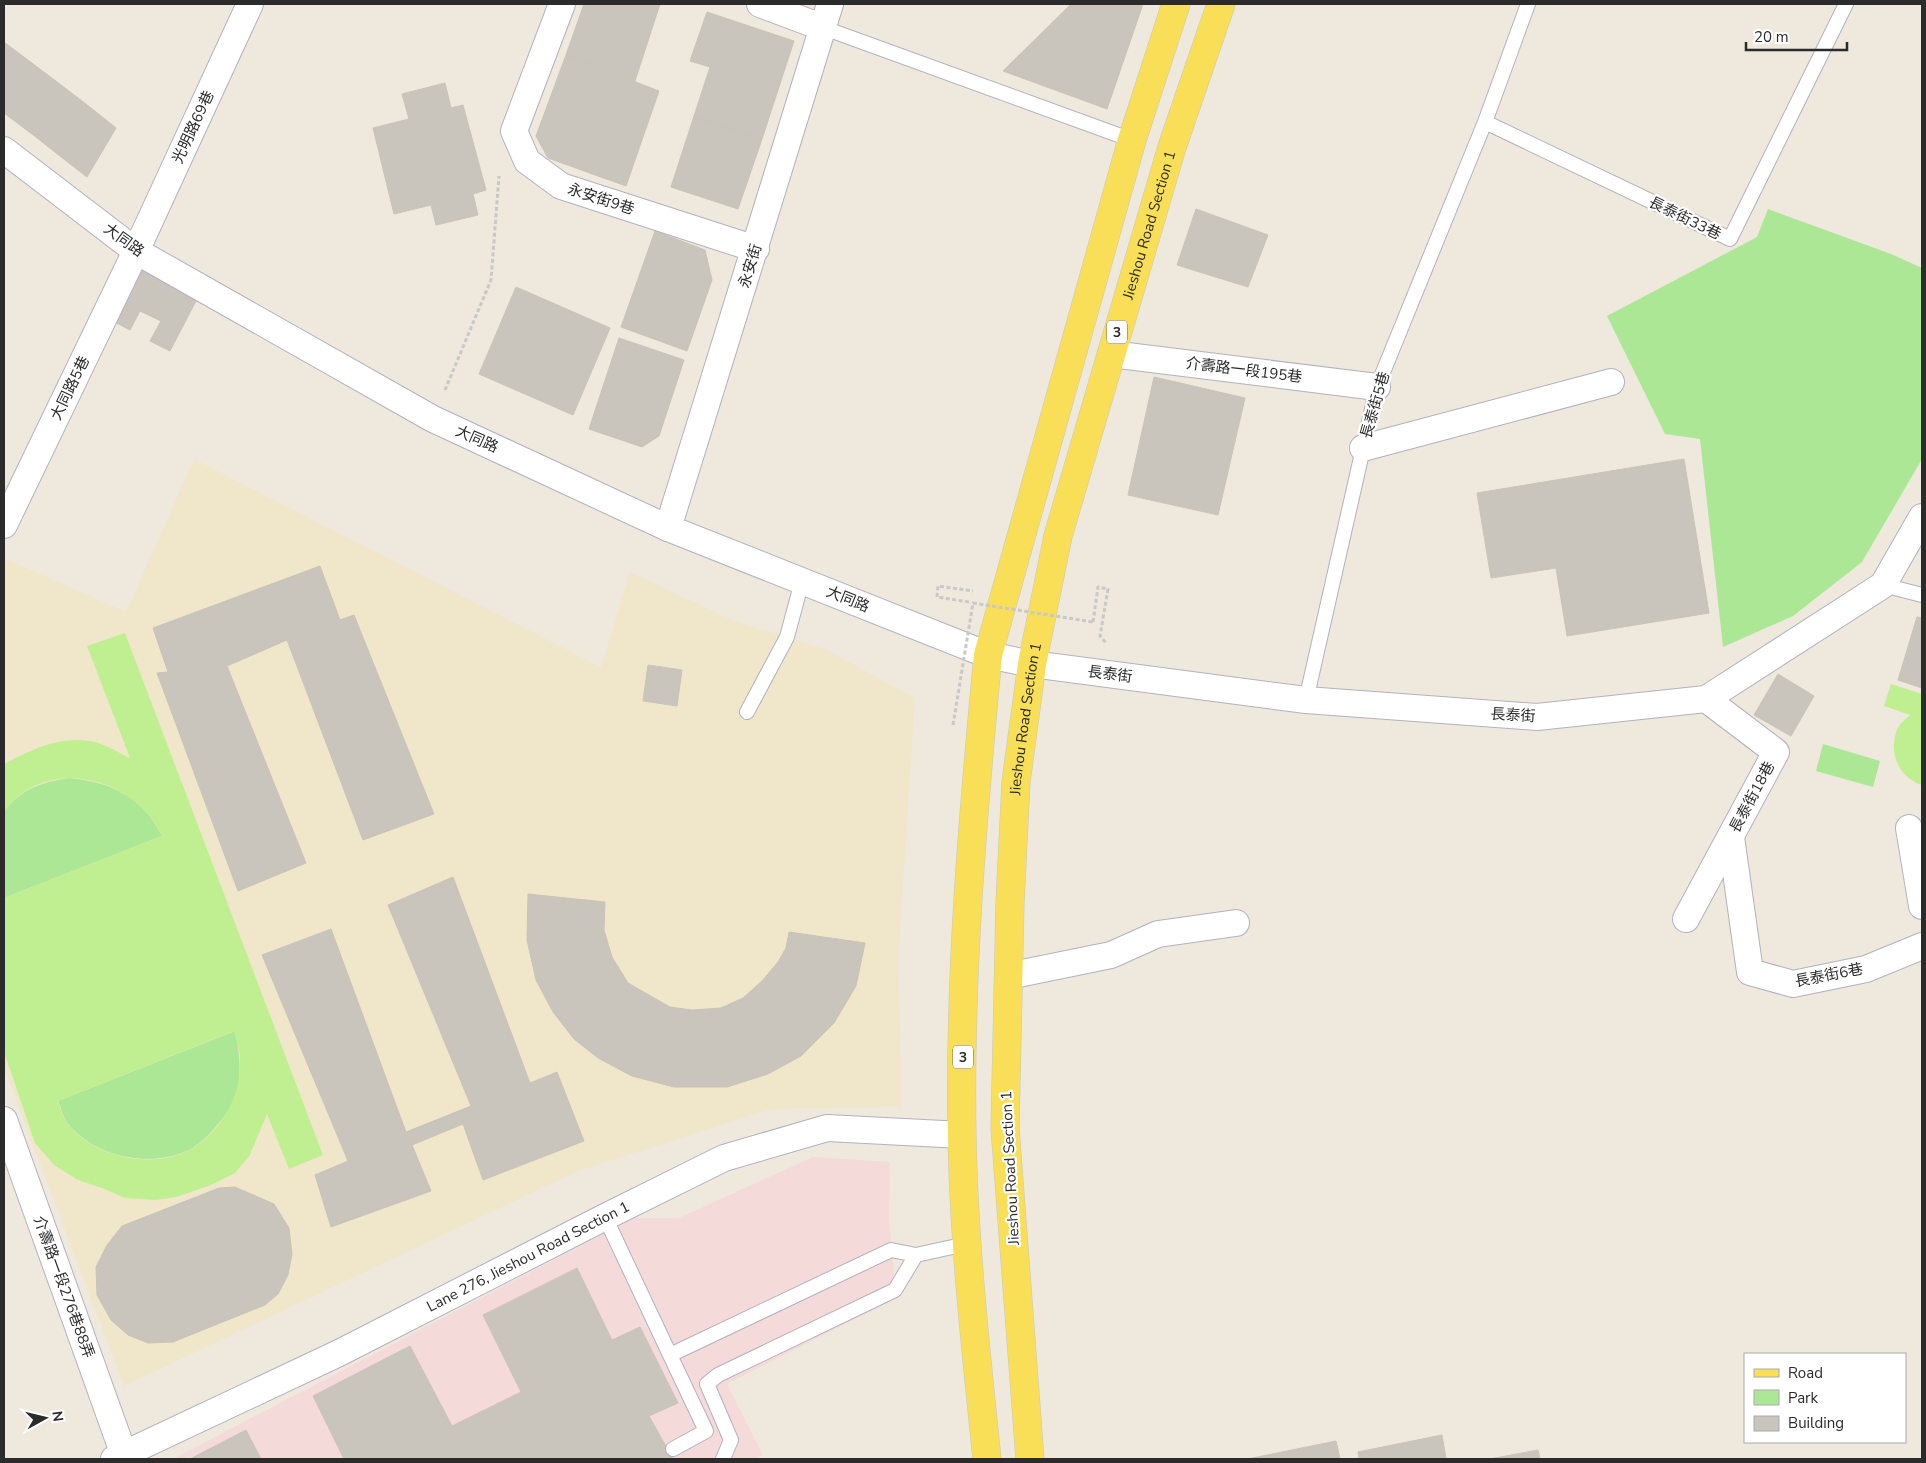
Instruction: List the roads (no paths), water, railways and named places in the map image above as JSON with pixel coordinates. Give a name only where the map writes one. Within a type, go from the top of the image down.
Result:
[{"type":"main road","name":"3","points":[[987,1459],[966,1244],[962,1135],[964,973],[979,750],[988,655],[1132,140],[1176,4]]},
{"type":"main road","name":"Jieshou Road Section 1","points":[[1030,1459],[1005,1128],[1008,976],[1016,782],[1032,664],[1058,536],[1172,148],[1221,4]]},
{"type":"street","name":"光明路69巷","points":[[136,251],[250,4]]},
{"type":"street","name":"永安街9巷","points":[[562,4],[514,131],[527,161],[561,186],[756,248]]},
{"type":"street","points":[[760,4],[827,16]]},
{"type":"street","name":"永安街","points":[[668,528],[827,16]]},
{"type":"street","name":"大同路","points":[[4,150],[136,251],[433,419],[668,528],[988,655],[1032,664]]},
{"type":"street","name":"大同路5巷","points":[[4,522],[136,251]]},
{"type":"street","name":"介壽路一段195巷","points":[[1111,354],[1377,387]]},
{"type":"street","points":[[1363,448],[1611,382]]},
{"type":"street","name":"長泰街","points":[[1032,664],[1306,700],[1537,717],[1706,699],[1883,585],[1922,517]]},
{"type":"street","name":"長泰街18巷","points":[[1686,919],[1776,752],[1706,699]]},
{"type":"street","points":[[1909,828],[1922,906]]},
{"type":"street","name":"長泰街6巷","points":[[1731,837],[1750,972],[1794,984],[1866,969],[1922,946]]},
{"type":"street","points":[[1008,976],[1112,955],[1158,934],[1236,923]]},
{"type":"street","name":"介壽路一段276巷88弄","points":[[4,1120],[119,1457]]},
{"type":"street","name":"Lane 276, Jieshou Road Section 1","points":[[119,1457],[339,1353],[724,1158],[827,1128],[962,1135]]},
{"type":"lane","name":"長泰街5巷","points":[[1306,700],[1377,387],[1485,122],[1528,4]]},
{"type":"lane","name":"長泰街33巷","points":[[1485,122],[1730,239],[1846,4]]},
{"type":"lane","points":[[827,16],[1132,140]]},
{"type":"lane","points":[[747,712],[787,638],[802,581]]},
{"type":"lane","points":[[1883,585],[1922,595]]},
{"type":"lane","points":[[605,1217],[706,1431],[673,1449]]},
{"type":"lane","points":[[670,1355],[891,1250],[916,1254],[966,1244]]},
{"type":"lane","points":[[723,1459],[731,1440],[707,1384],[718,1375],[895,1290],[916,1254]]}]
